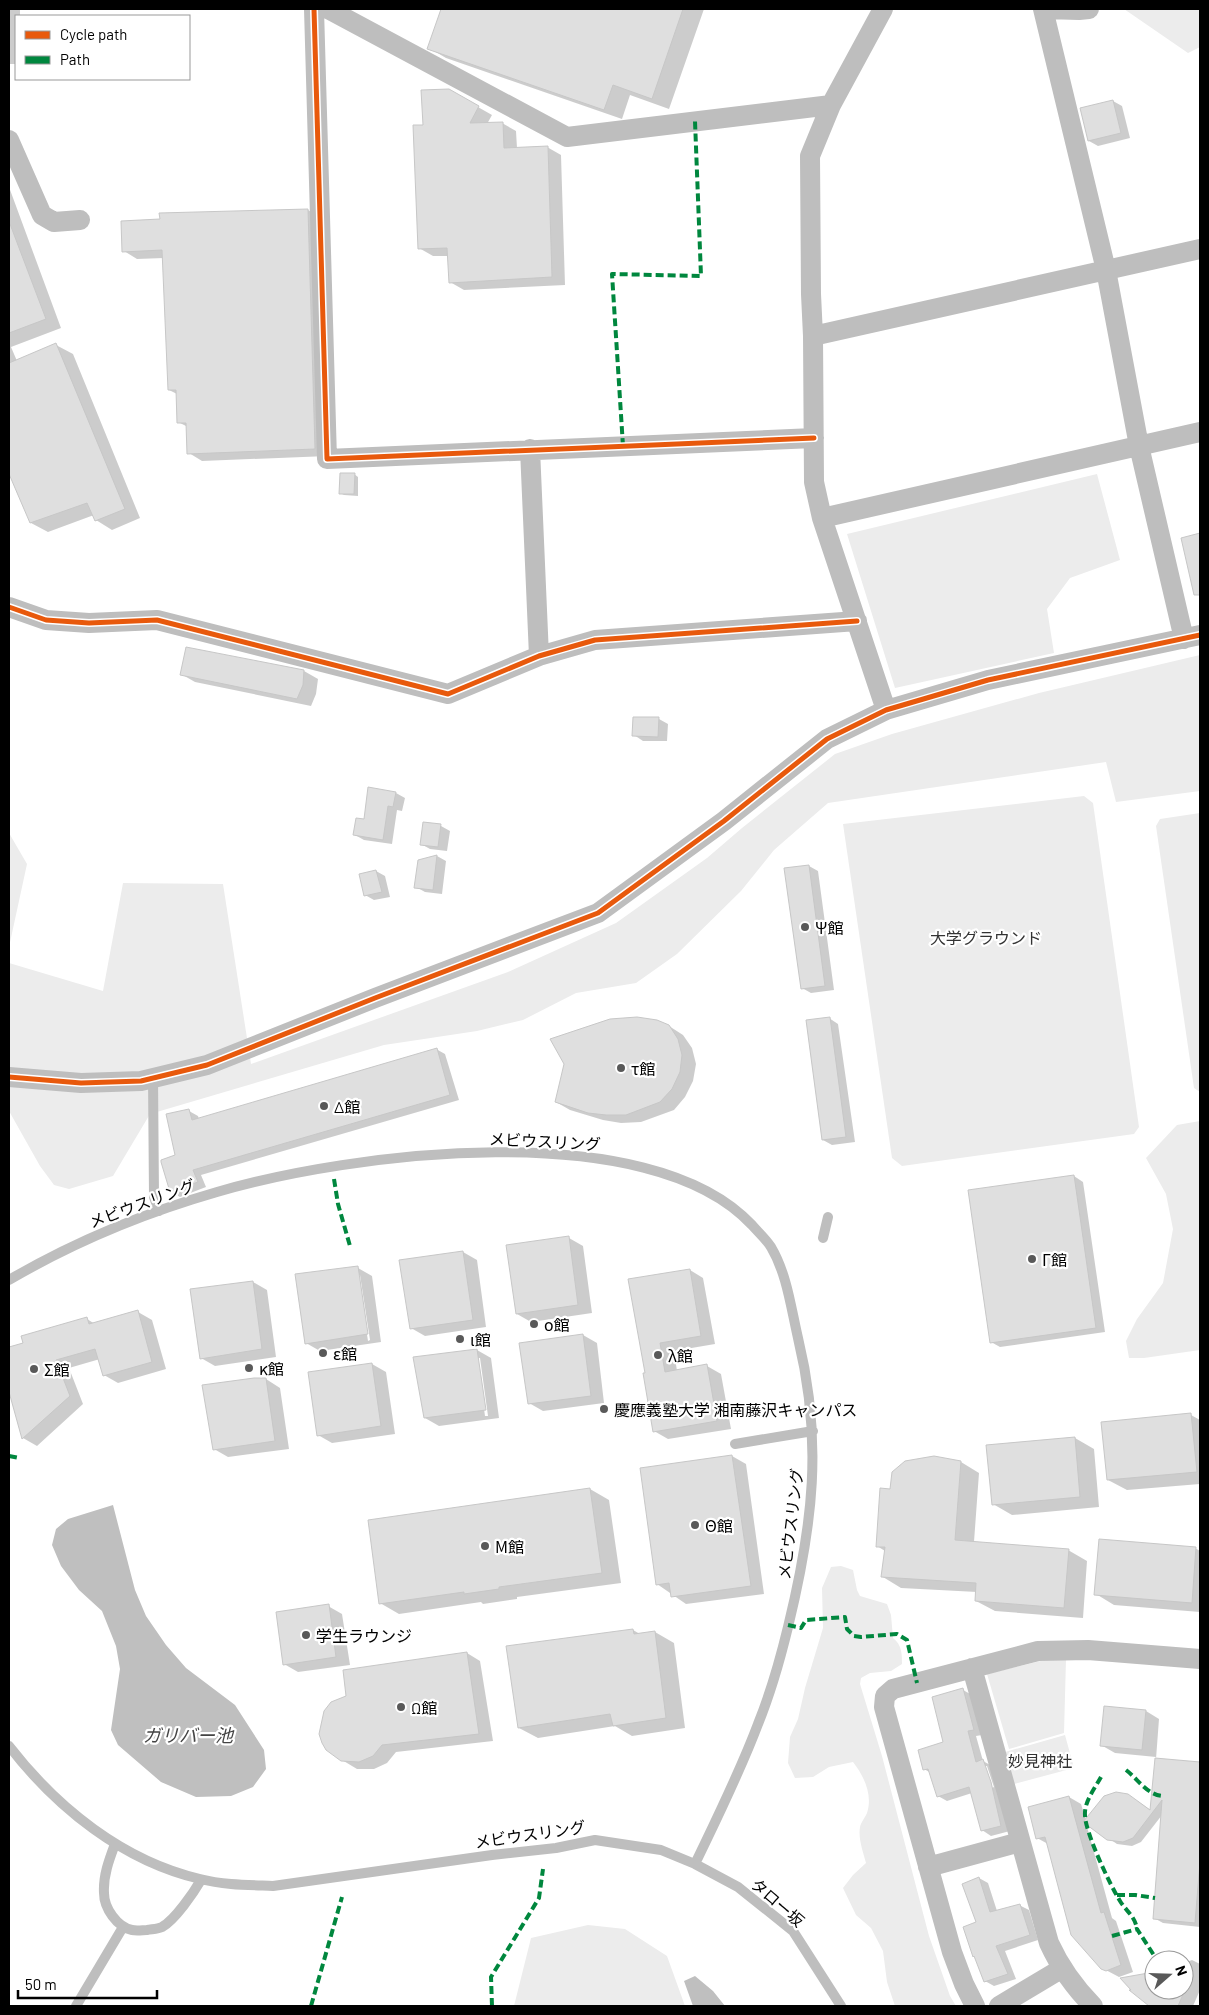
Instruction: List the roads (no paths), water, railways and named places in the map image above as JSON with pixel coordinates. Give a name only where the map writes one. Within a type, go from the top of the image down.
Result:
[{"type":"street","points":[[314,9],[327,459],[814,438]]},
{"type":"street","points":[[328,9],[566,137],[831,105]]},
{"type":"street","points":[[883,9],[831,105],[810,156],[810,294],[813,336],[814,482],[822,518],[886,710]]},
{"type":"street","points":[[9,1077],[81,1083],[141,1080],[207,1065],[375,998],[598,913],[724,821],[827,739],[886,710],[988,680],[1192,637],[1139,446],[1106,270],[1044,9],[1089,9]]},
{"type":"street","points":[[9,140],[42,215],[54,222],[80,220]]},
{"type":"street","points":[[813,336],[1200,249]]},
{"type":"street","points":[[822,518],[1200,432]]},
{"type":"street","points":[[530,449],[539,656]]},
{"type":"street","points":[[9,607],[46,620],[88,623],[157,620],[448,694],[539,656],[595,640],[857,622]]},
{"type":"street","points":[[975,2006],[952,1952],[884,1707],[885,1696],[893,1689],[1038,1650],[1064,1649],[1200,1659]]},
{"type":"street","points":[[972,1668],[1048,1943],[1061,1969],[1079,1993],[1093,2006]]},
{"type":"street","points":[[928,1867],[1020,1842]]},
{"type":"street","points":[[998,2006],[1061,1969]]},
{"type":"lane","points":[[154,1077],[154,1197],[159,1211]]},
{"type":"lane","name":"メビウスリング","points":[[9,1280],[99,1234],[159,1211],[218,1192],[266,1180],[365,1162],[414,1156],[463,1153],[575,1155],[602,1158],[664,1172],[702,1187],[738,1210],[770,1244],[785,1280],[806,1372],[813,1431],[813,1468],[808,1533],[781,1660],[758,1725],[695,1864],[661,1850],[596,1840],[556,1848],[483,1856],[273,1886],[201,1880],[163,1868],[115,1844],[53,1795],[26,1769],[9,1746]]},
{"type":"lane","points":[[824,1238],[828,1217]]},
{"type":"lane","points":[[735,1444],[813,1431]]},
{"type":"lane","points":[[115,1844],[108,1862],[104,1893],[105,1901],[114,1918],[123,1927],[133,1931],[164,1926],[192,1894],[201,1880]]},
{"type":"lane","name":"タロー坂","points":[[695,1864],[738,1887],[793,1931],[841,2006]]},
{"type":"lane","points":[[76,2006],[123,1927]]},
{"type":"water","name":"ガリバー池","points":[[113,1505],[135,1590],[146,1616],[166,1645],[186,1668],[235,1705],[264,1750],[266,1769],[253,1787],[231,1796],[196,1797],[161,1782],[118,1745],[111,1730],[120,1669],[116,1646],[102,1611],[79,1590],[61,1566],[52,1545],[56,1529],[68,1519]]},
{"type":"water","points":[[695,1976],[713,1991],[725,2006],[693,2006],[684,1981]]},
{"type":"place","name":"Ψ館","points":[[805,927]]},
{"type":"place","name":"τ館","points":[[621,1068]]},
{"type":"place","name":"Δ館","points":[[324,1106]]},
{"type":"place","name":"Γ館","points":[[1032,1259]]},
{"type":"place","name":"ο館","points":[[534,1324]]},
{"type":"place","name":"ι館","points":[[460,1339]]},
{"type":"place","name":"ε館","points":[[323,1353]]},
{"type":"place","name":"λ館","points":[[658,1355]]},
{"type":"place","name":"κ館","points":[[249,1368]]},
{"type":"place","name":"Σ館","points":[[34,1369]]},
{"type":"place","name":"慶應義塾大学 湘南藤沢キャンパス","points":[[604,1409]]},
{"type":"place","name":"Θ館","points":[[695,1525]]},
{"type":"place","name":"Μ館","points":[[485,1546]]},
{"type":"place","name":"学生ラウンジ","points":[[306,1635]]},
{"type":"place","name":"Ω館","points":[[401,1707]]},
{"type":"park label","name":"大学グラウンド","points":[[986,937]]},
{"type":"park label","name":"妙見神社","points":[[1040,1760]]}]
